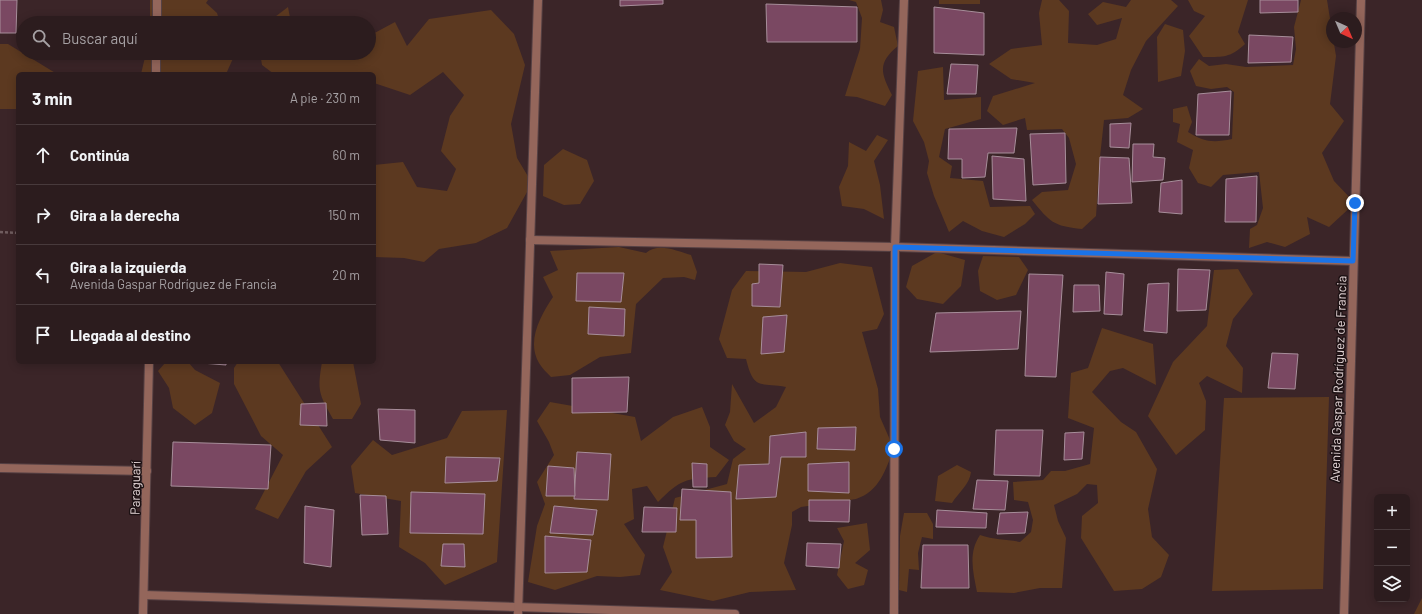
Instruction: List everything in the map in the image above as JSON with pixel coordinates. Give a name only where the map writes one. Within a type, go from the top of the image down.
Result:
[{"type":"street","points":[[157,16],[158,0]]},
{"type":"street","points":[[518,611],[538,0]]},
{"type":"street","points":[[894,614],[895,247],[904,0]]},
{"type":"street","name":"Avenida Gaspar Rodríguez de Francia","points":[[1344,614],[1360,0]]},
{"type":"street","points":[[156,60],[156,72]]},
{"type":"street","points":[[530,240],[895,247],[1353,261]]},
{"type":"street","name":"Paraguarí","points":[[143,614],[149,364]]},
{"type":"street","points":[[0,468],[147,471]]},
{"type":"street","points":[[144,595],[518,611],[735,614]]},
{"type":"path","points":[[0,232],[16,233]]},
{"type":"shaded area","points":[[150,0],[208,0],[206,3],[217,13],[218,16],[150,16]]},
{"type":"shaded area","points":[[849,0],[881,0],[883,10],[880,22],[894,27],[898,46],[887,58],[883,69],[885,80],[892,95],[885,106],[857,97],[845,96],[860,49],[862,18],[856,2]]},
{"type":"shaded area","points":[[939,0],[980,0],[980,4],[939,4]]},
{"type":"shaded area","points":[[1042,0],[1059,0],[1069,11],[1068,43],[1097,45],[1116,39],[1122,18],[1097,25],[1088,14],[1103,2],[1126,7],[1131,0],[1171,0],[1178,6],[1146,41],[1131,70],[1123,95],[1143,109],[1128,118],[1104,120],[1096,216],[1082,229],[1064,226],[1053,222],[1032,200],[1042,192],[1068,190],[1076,164],[1069,138],[1062,129],[1027,130],[1025,118],[1003,125],[987,111],[993,96],[1035,83],[1011,79],[989,64],[1011,49],[1042,45],[1039,13]]},
{"type":"shaded area","points":[[1188,0],[1248,0],[1238,32],[1245,44],[1240,49],[1226,56],[1203,57],[1189,36],[1205,16],[1194,11]]},
{"type":"shaded area","points":[[1301,0],[1327,0],[1329,12],[1326,12],[1326,48],[1335,48],[1336,56],[1330,104],[1344,121],[1322,153],[1334,181],[1355,203],[1329,227],[1307,217],[1310,234],[1285,247],[1267,242],[1249,248],[1250,229],[1257,225],[1263,208],[1259,172],[1223,175],[1211,187],[1198,183],[1189,168],[1193,150],[1177,142],[1180,124],[1173,122],[1173,109],[1187,106],[1192,122],[1188,132],[1209,141],[1232,139],[1234,92],[1227,87],[1211,89],[1196,86],[1190,71],[1199,59],[1209,66],[1226,64],[1246,67],[1293,65],[1296,49],[1294,27]]},
{"type":"shaded area","points":[[288,7],[290,16],[276,16]]},
{"type":"shaded area","points":[[491,10],[514,34],[525,65],[511,124],[517,158],[532,183],[507,228],[476,243],[439,249],[424,262],[404,258],[376,257],[376,165],[403,162],[417,187],[447,191],[456,169],[441,151],[450,116],[464,95],[443,72],[410,95],[376,84],[376,72],[271,72],[262,65],[261,60],[376,60],[376,32],[395,22],[407,46],[429,19]]},
{"type":"shaded area","points":[[1165,24],[1183,30],[1185,51],[1181,76],[1158,82],[1157,37]]},
{"type":"shaded area","points":[[0,44],[8,44],[16,49],[16,60],[34,60],[54,72],[16,72],[16,109],[0,109]]},
{"type":"shaded area","points":[[144,60],[232,60],[227,72],[141,72]]},
{"type":"shaded area","points":[[943,67],[944,100],[981,97],[981,119],[945,129],[939,157],[952,166],[950,178],[983,181],[990,207],[1030,206],[1035,214],[1025,224],[1004,237],[982,231],[963,221],[949,232],[934,196],[927,173],[929,161],[924,142],[913,121],[918,71]]},
{"type":"shaded area","points":[[877,135],[888,140],[874,161],[880,185],[884,219],[864,209],[842,206],[839,187],[848,166],[849,142],[866,151]]},
{"type":"shaded area","points":[[563,149],[587,160],[594,181],[580,204],[564,205],[543,196],[544,165]]},
{"type":"shaded area","points":[[619,247],[646,253],[656,248],[668,248],[691,255],[697,272],[695,280],[684,277],[663,278],[636,304],[631,353],[600,357],[570,375],[551,377],[539,363],[535,355],[534,346],[540,320],[553,297],[543,277],[558,270],[550,251]]},
{"type":"shaded area","points":[[937,252],[965,260],[961,286],[943,304],[917,299],[906,287],[912,266]]},
{"type":"shaded area","points":[[983,256],[1019,257],[1028,270],[1016,295],[997,300],[980,291],[978,271]]},
{"type":"shaded area","points":[[840,263],[872,267],[884,314],[877,329],[862,332],[878,389],[880,417],[894,449],[881,479],[871,491],[856,499],[801,507],[792,512],[792,525],[784,563],[796,590],[750,592],[713,601],[660,590],[672,572],[663,547],[675,498],[727,484],[733,459],[746,449],[734,441],[725,425],[730,412],[732,384],[754,423],[776,407],[786,387],[759,383],[755,381],[752,376],[746,359],[727,358],[719,339],[732,290],[746,271],[806,272]]},
{"type":"shaded area","points":[[1238,269],[1253,294],[1233,319],[1226,346],[1243,368],[1242,393],[1207,376],[1199,383],[1206,401],[1205,430],[1176,455],[1148,416],[1173,362],[1207,326],[1214,270]]},
{"type":"shaded area","points":[[1102,328],[1153,344],[1156,385],[1123,368],[1110,371],[1092,392],[1121,422],[1136,432],[1157,469],[1148,509],[1152,537],[1169,555],[1161,577],[1142,589],[1114,591],[1081,538],[1082,516],[1098,503],[1097,485],[1087,484],[1077,494],[1054,505],[1058,521],[1066,538],[1062,588],[1040,588],[1014,593],[977,592],[972,563],[976,542],[980,535],[990,538],[1020,542],[1031,532],[1033,520],[1028,502],[1014,500],[1013,482],[1043,480],[1051,471],[1065,471],[1090,464],[1094,428],[1068,418],[1071,373],[1088,368]]},
{"type":"shaded area","points":[[164,364],[190,364],[195,370],[220,383],[212,413],[195,425],[173,408],[169,388],[158,371]]},
{"type":"shaded area","points":[[237,364],[279,364],[332,447],[306,471],[278,519],[255,509],[283,455],[261,436],[234,384],[234,368]]},
{"type":"shaded area","points":[[322,364],[353,364],[361,404],[352,419],[333,419],[320,392]]},
{"type":"shaded area","points":[[1329,397],[1323,589],[1212,591],[1224,398]]},
{"type":"shaded area","points":[[550,402],[635,417],[641,441],[673,417],[702,407],[710,427],[710,447],[729,460],[716,477],[684,482],[672,489],[658,502],[647,486],[632,489],[634,519],[624,524],[645,555],[640,575],[620,577],[597,576],[555,590],[528,582],[537,526],[545,504],[537,482],[554,455],[549,442],[537,421]]},
{"type":"shaded area","points":[[507,410],[497,562],[445,585],[425,563],[399,547],[401,501],[355,493],[351,466],[373,440],[392,455],[447,438],[462,411]]},
{"type":"shaded area","points":[[957,465],[971,472],[966,484],[952,503],[935,501],[938,476]]},
{"type":"shaded area","points":[[904,513],[927,513],[933,524],[933,539],[922,537],[918,553],[919,570],[909,569],[907,592],[899,590],[900,536]]},
{"type":"shaded area","points":[[867,523],[870,550],[855,563],[868,570],[864,585],[848,589],[837,575],[844,541],[837,528]]},
{"type":"shaded area","points":[[1422,598],[1422,614],[1414,614]]},
{"type":"building","points":[[0,0],[17,0],[16,33],[0,33]]},
{"type":"building","points":[[620,0],[663,0],[663,4],[620,6]]},
{"type":"building","points":[[1260,0],[1298,0],[1298,12],[1260,13]]},
{"type":"building","points":[[766,4],[857,7],[857,42],[767,42]]},
{"type":"building","points":[[934,7],[984,13],[984,55],[934,53]]},
{"type":"building","points":[[1249,35],[1293,37],[1291,62],[1248,63]]},
{"type":"building","points":[[951,64],[978,65],[976,94],[947,94]]},
{"type":"building","points":[[1231,91],[1229,135],[1196,135],[1198,94]]},
{"type":"building","points":[[1131,123],[1129,148],[1110,147],[1110,124]]},
{"type":"building","points":[[1017,128],[1014,153],[988,153],[985,177],[962,178],[962,159],[948,159],[949,129]]},
{"type":"building","points":[[1065,133],[1066,183],[1033,185],[1030,134]]},
{"type":"building","points":[[1133,144],[1154,144],[1153,157],[1165,158],[1163,180],[1132,182]]},
{"type":"building","points":[[992,156],[1024,159],[1026,201],[993,199]]},
{"type":"building","points":[[1100,157],[1129,158],[1132,203],[1098,204]]},
{"type":"building","points":[[1257,176],[1256,222],[1225,222],[1226,179]]},
{"type":"building","points":[[1182,180],[1182,214],[1159,212],[1161,183]]},
{"type":"building","points":[[759,264],[783,265],[780,307],[752,306],[752,284],[759,283]]},
{"type":"building","points":[[1178,269],[1210,270],[1206,310],[1177,311]]},
{"type":"building","points":[[1106,272],[1124,274],[1122,315],[1104,314]]},
{"type":"building","points":[[577,273],[624,273],[621,302],[576,301]]},
{"type":"building","points":[[1029,274],[1063,275],[1056,377],[1025,376]]},
{"type":"building","points":[[1169,283],[1167,333],[1144,331],[1148,284]]},
{"type":"building","points":[[1074,285],[1099,285],[1100,311],[1073,312]]},
{"type":"building","points":[[589,307],[625,309],[624,336],[588,334]]},
{"type":"building","points":[[1021,311],[1018,349],[930,352],[936,313]]},
{"type":"building","points":[[787,315],[784,352],[761,354],[763,317]]},
{"type":"building","points":[[1272,353],[1298,354],[1295,389],[1268,388]]},
{"type":"building","points":[[629,377],[627,412],[572,413],[572,378]]},
{"type":"building","points":[[326,403],[327,426],[300,425],[301,404]]},
{"type":"building","points":[[378,409],[415,410],[415,443],[380,440]]},
{"type":"building","points":[[856,427],[855,450],[817,449],[818,428]]},
{"type":"building","points":[[996,430],[1043,430],[1040,476],[994,475]]},
{"type":"building","points":[[806,432],[806,457],[781,457],[776,497],[736,499],[739,465],[769,464],[770,436]]},
{"type":"building","points":[[1084,432],[1082,459],[1064,460],[1065,433]]},
{"type":"building","points":[[173,442],[271,445],[268,489],[171,486]]},
{"type":"building","points":[[577,452],[611,454],[608,500],[574,499]]},
{"type":"building","points":[[446,457],[500,458],[497,481],[445,483]]},
{"type":"building","points":[[849,462],[849,493],[808,491],[808,464]]},
{"type":"building","points":[[692,463],[707,464],[707,487],[693,487]]},
{"type":"building","points":[[548,466],[574,468],[575,496],[546,496]]},
{"type":"building","points":[[977,480],[1008,481],[1005,510],[973,509]]},
{"type":"building","points":[[682,489],[731,492],[732,557],[696,558],[696,520],[680,520]]},
{"type":"building","points":[[411,492],[485,494],[483,534],[410,533]]},
{"type":"building","points":[[360,495],[386,496],[388,534],[362,535]]},
{"type":"building","points":[[809,500],[850,500],[849,522],[809,521]]},
{"type":"building","points":[[305,506],[334,510],[331,567],[304,563]]},
{"type":"building","points":[[554,506],[597,510],[593,535],[550,533]]},
{"type":"building","points":[[644,507],[677,508],[676,532],[642,532]]},
{"type":"building","points":[[937,510],[987,513],[986,528],[936,527]]},
{"type":"building","points":[[1028,512],[1025,533],[997,534],[1000,513]]},
{"type":"building","points":[[545,536],[591,540],[587,572],[545,573]]},
{"type":"building","points":[[807,543],[841,544],[839,568],[806,566]]},
{"type":"building","points":[[443,544],[464,544],[465,567],[441,566]]},
{"type":"building","points":[[923,545],[968,545],[969,588],[921,588]]},
{"type":"route","points":[[894,449],[895,247],[1353,261],[1355,203]]}]
